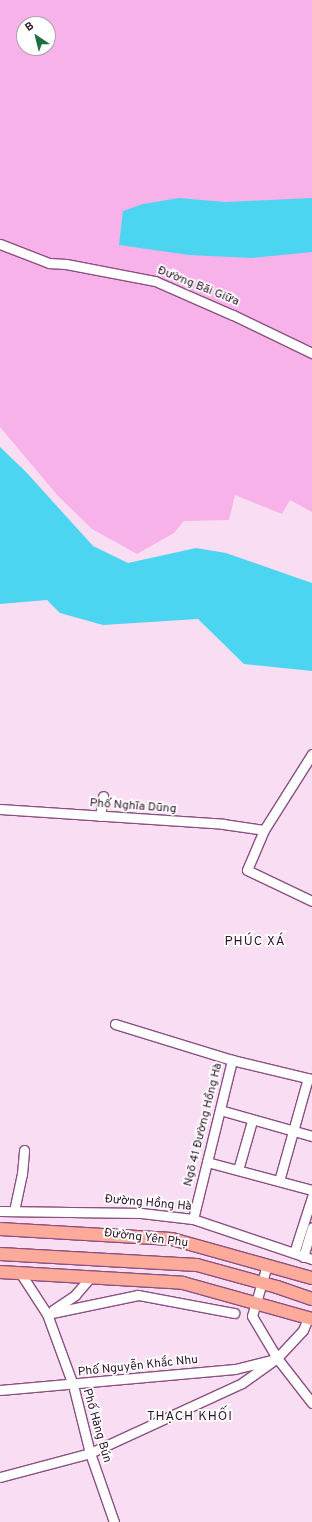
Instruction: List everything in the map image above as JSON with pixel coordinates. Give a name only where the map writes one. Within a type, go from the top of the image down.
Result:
[{"type":"main road","name":"Đường Yên Phụ","points":[[0,1229],[172,1239],[312,1278]]},
{"type":"main road","name":"Đường Yên Phụ","points":[[0,1254],[171,1262],[197,1265],[261,1282],[312,1299]]},
{"type":"main road","points":[[0,1272],[183,1283],[310,1318]]},
{"type":"street","name":"Đường Bãi Giữa","points":[[0,244],[49,263],[66,264],[155,281],[234,315],[312,353]]},
{"type":"street","points":[[312,754],[264,830],[247,870],[312,901]]},
{"type":"street","points":[[100,816],[103,796]]},
{"type":"street","name":"Phố Nghĩa Dũng","points":[[0,809],[223,824],[264,830]]},
{"type":"street","points":[[115,1024],[232,1060],[310,1078],[292,1130],[278,1181]]},
{"type":"street","name":"Ngõ 41 Đường Hồng Hà","points":[[193,1219],[232,1060]]},
{"type":"street","points":[[220,1110],[252,1121],[312,1136]]},
{"type":"street","points":[[238,1170],[252,1121]]},
{"type":"street","points":[[14,1211],[22,1174],[24,1150]]},
{"type":"street","points":[[207,1162],[312,1190]]},
{"type":"street","points":[[308,1258],[307,1238],[312,1197]]},
{"type":"street","name":"Đường Hồng Hà","points":[[0,1211],[141,1213],[193,1219],[308,1258]]},
{"type":"street","points":[[294,1253],[307,1238],[312,1227]]},
{"type":"street","points":[[267,1265],[252,1316],[277,1358],[312,1403]]},
{"type":"street","name":"Phố Hàng Bún","points":[[21,1274],[47,1314],[72,1386],[90,1453],[114,1522]]},
{"type":"street","points":[[47,1314],[69,1300],[90,1278]]},
{"type":"street","points":[[47,1314],[138,1295],[234,1313]]},
{"type":"street","points":[[0,1477],[90,1453],[242,1383],[277,1358],[303,1330],[310,1318]]},
{"type":"street","name":"Phố Nguyễn Khắc Nhu","points":[[0,1390],[72,1386],[235,1369],[277,1358]]},
{"type":"street","points":[[235,1369],[244,1377],[242,1383]]},
{"type":"shaded area","points":[[0,0],[312,0],[312,512],[290,500],[282,514],[235,495],[229,520],[184,521],[174,533],[137,554],[92,529],[58,496],[0,427]]},
{"type":"water","points":[[179,198],[225,202],[312,198],[312,252],[252,258],[189,255],[119,245],[123,211],[143,204]]},
{"type":"water","points":[[0,447],[26,472],[93,546],[128,563],[196,548],[226,553],[312,583],[312,671],[244,664],[198,619],[103,625],[60,613],[47,600],[0,604]]},
{"type":"district","name":"PHÚC XÁ","points":[[255,942]]},
{"type":"district","name":"THẠCH KHỐI","points":[[190,1417]]}]
